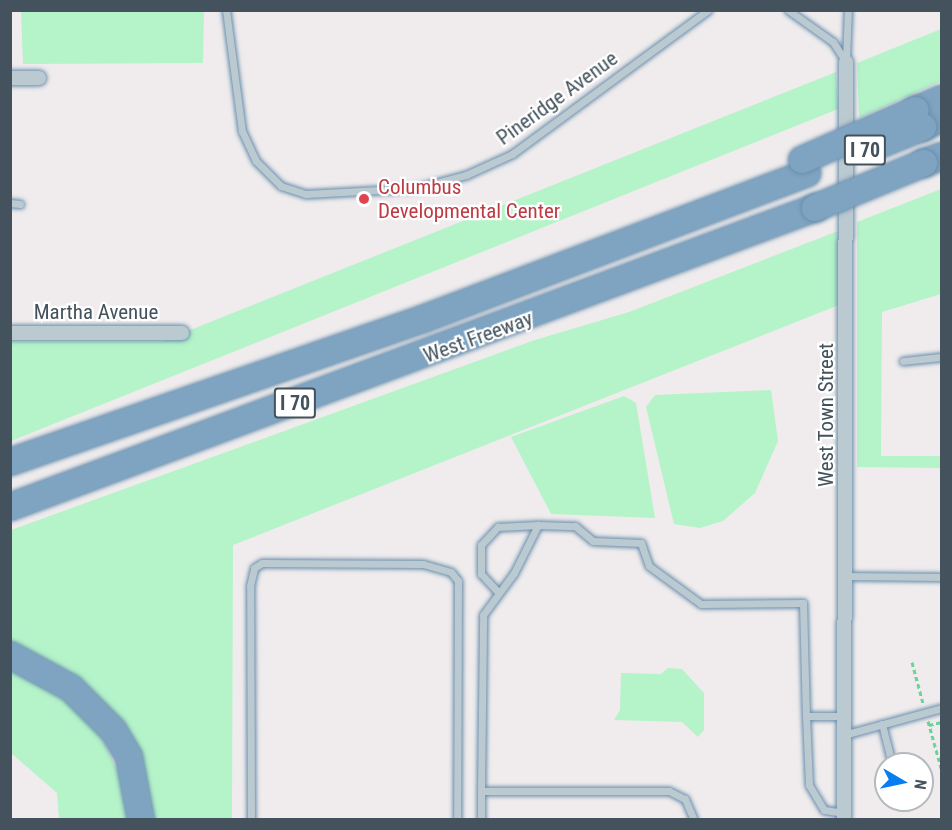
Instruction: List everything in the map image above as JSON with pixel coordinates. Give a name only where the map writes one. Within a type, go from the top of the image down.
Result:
[{"type":"highway","name":"West Freeway","points":[[10,462],[360,336],[423,319],[751,195],[804,166],[927,118],[942,99]]},
{"type":"highway","name":"West Freeway","points":[[10,507],[815,208],[936,160]]},
{"type":"highway","points":[[10,656],[71,688],[107,722],[129,758],[141,819]]},
{"type":"street","name":"West Town Street","points":[[845,816],[847,734],[846,62]]},
{"type":"street","points":[[10,78],[39,78]]},
{"type":"street","name":"Martha Avenue","points":[[10,333],[182,333]]},
{"type":"lane","name":"Pineridge Avenue","points":[[226,10],[234,98],[256,161],[281,186],[316,194],[417,188],[475,171],[512,154],[708,10]]},
{"type":"lane","points":[[788,10],[833,42],[846,62]]},
{"type":"lane","name":"West Town Street","points":[[846,62],[848,10]]},
{"type":"lane","points":[[10,203],[20,204]]},
{"type":"lane","points":[[903,361],[942,357]]},
{"type":"lane","points":[[481,819],[480,648],[483,615],[497,591],[512,576],[538,525]]},
{"type":"lane","points":[[497,591],[481,574],[481,545],[498,527],[575,525],[593,541],[641,543],[650,566],[701,604],[804,603],[809,785],[824,810],[845,816]]},
{"type":"lane","points":[[251,819],[250,586],[254,568],[285,563],[433,565],[442,566],[458,581],[457,819]]},
{"type":"lane","points":[[847,576],[942,577]]},
{"type":"lane","points":[[847,734],[942,708]]},
{"type":"lane","points":[[806,716],[847,716]]},
{"type":"lane","points":[[882,724],[889,752]]},
{"type":"lane","points":[[482,791],[669,792],[685,799],[694,819]]},
{"type":"path","points":[[929,725],[942,722]]},
{"type":"green space","points":[[21,11],[204,11],[203,63],[23,64]]},
{"type":"green space","points":[[941,29],[941,81],[859,118],[857,63]]},
{"type":"green space","points":[[836,72],[838,109],[11,441],[11,342],[160,342]]},
{"type":"green space","points":[[941,189],[941,294],[882,312],[881,456],[941,456],[941,468],[857,467],[857,222]]},
{"type":"green space","points":[[838,231],[839,305],[233,545],[232,819],[151,819],[146,777],[11,646],[11,530],[535,340],[629,312]]},
{"type":"green space","points":[[771,390],[778,441],[755,493],[723,521],[700,528],[674,524],[646,407],[655,395]]},
{"type":"green space","points":[[624,396],[636,403],[655,518],[551,514],[511,437]]},
{"type":"green space","points":[[668,668],[682,669],[704,693],[704,730],[698,737],[682,722],[614,720],[620,710],[621,673],[661,674]]},
{"type":"green space","points":[[11,669],[69,701],[96,726],[123,782],[127,819],[59,819],[57,793],[11,753]]},
{"type":"place","name":"Columbus Developmental Center","points":[[364,199]]}]
